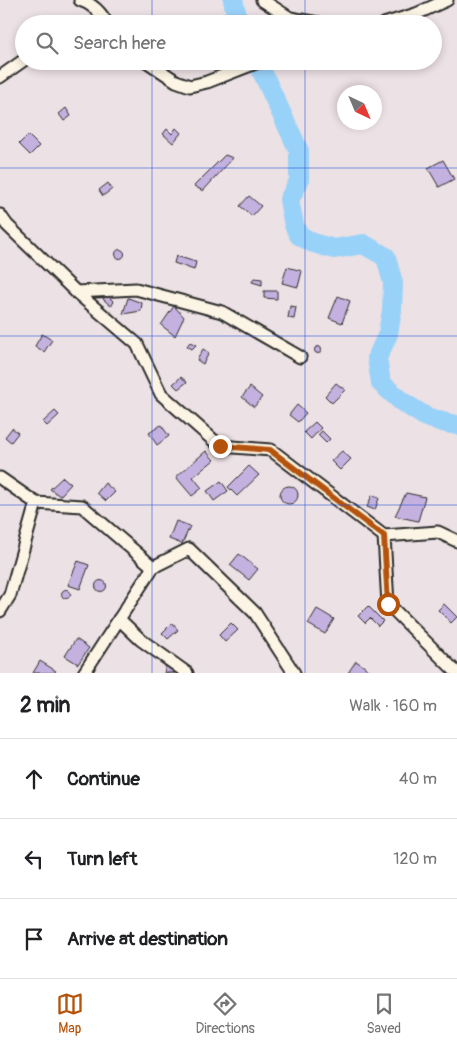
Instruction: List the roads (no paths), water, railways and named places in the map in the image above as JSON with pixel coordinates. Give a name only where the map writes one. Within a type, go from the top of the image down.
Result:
[{"type":"street","points":[[80,0],[91,4],[101,15]]},
{"type":"street","points":[[262,0],[285,15]]},
{"type":"street","points":[[416,14],[418,0]]},
{"type":"street","points":[[413,15],[447,0]]},
{"type":"street","points":[[0,77],[15,66]]},
{"type":"street","points":[[160,70],[176,81],[190,86],[207,82],[237,70]]},
{"type":"street","points":[[0,215],[7,225],[76,292],[136,344],[161,394],[220,446],[270,450],[384,536],[438,532],[457,540]]},
{"type":"street","points":[[76,292],[136,289],[222,312],[300,357]]},
{"type":"street","points":[[0,478],[36,503],[82,506],[153,567]]},
{"type":"street","points":[[0,611],[10,595],[36,503]]},
{"type":"street","points":[[384,536],[388,604],[457,673]]},
{"type":"street","points":[[84,673],[153,567],[189,549],[255,613],[294,673]]},
{"type":"street","points":[[119,619],[141,640],[187,673]]},
{"type":"waterway","points":[[233,0],[237,15]]},
{"type":"waterway","points":[[261,70],[299,151],[299,181],[289,200],[294,225],[299,235],[313,243],[334,249],[363,244],[386,257],[393,283],[392,310],[388,334],[377,358],[381,383],[401,401],[426,417],[457,425]]}]
